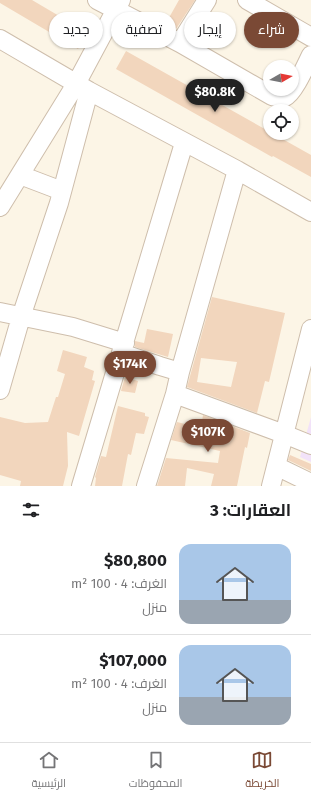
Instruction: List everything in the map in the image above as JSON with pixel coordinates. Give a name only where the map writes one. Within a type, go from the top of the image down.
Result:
[{"type":"street","points":[[97,0],[118,5],[180,44],[272,96],[281,98],[286,97],[293,89],[311,55]]},
{"type":"street","points":[[180,44],[207,0]]},
{"type":"street","points":[[247,0],[311,37]]},
{"type":"street","points":[[2,198],[82,87],[118,5]]},
{"type":"street","points":[[1,42],[184,143],[237,170],[311,212]]},
{"type":"street","points":[[0,390],[21,317],[62,191],[82,87]]},
{"type":"street","points":[[81,486],[184,143]]},
{"type":"street","points":[[146,486],[175,394],[237,170]]},
{"type":"street","points":[[20,175],[62,191]]},
{"type":"street","points":[[0,312],[73,327],[123,348],[160,366],[180,372]]},
{"type":"street","points":[[271,486],[311,328]]},
{"type":"street","points":[[175,394],[311,445]]},
{"type":"street","points":[[276,466],[311,483]]},
{"type":"shaded area","points":[[311,417],[311,462],[300,457]]},
{"type":"building","points":[[0,0],[32,0],[52,12],[49,12],[49,32],[0,3]]},
{"type":"building","points":[[179,0],[195,0],[187,12],[184,12],[184,17],[176,29],[176,12],[172,12]]},
{"type":"building","points":[[126,51],[263,128],[263,140],[284,140],[311,155],[311,177],[273,156],[272,157],[116,69]]},
{"type":"building","points":[[212,297],[285,313],[269,382],[265,381],[257,413],[187,387]],"holes":[[[201,358],[237,362],[231,387],[197,382]]]},
{"type":"building","points":[[147,329],[173,334],[168,357],[135,347],[135,341],[144,343]]},
{"type":"building","points":[[63,350],[87,357],[84,367],[94,371],[92,380],[95,381],[79,436],[67,432],[68,466],[63,486],[20,486],[21,481],[0,475],[0,417],[25,423],[48,422],[65,374],[57,371]]},
{"type":"building","points":[[125,377],[138,381],[135,393],[121,391]]},
{"type":"building","points":[[118,406],[145,413],[145,416],[149,417],[144,434],[136,433],[131,455],[128,454],[122,486],[95,486],[95,477],[101,456],[106,457]]},
{"type":"building","points":[[203,415],[250,433],[247,448],[245,447],[237,486],[211,486],[214,474],[187,468],[185,486],[157,486],[166,458],[218,463],[220,451],[171,440],[177,422],[201,428]]},
{"type":"building","points":[[290,455],[311,464],[311,471],[288,460]]}]
